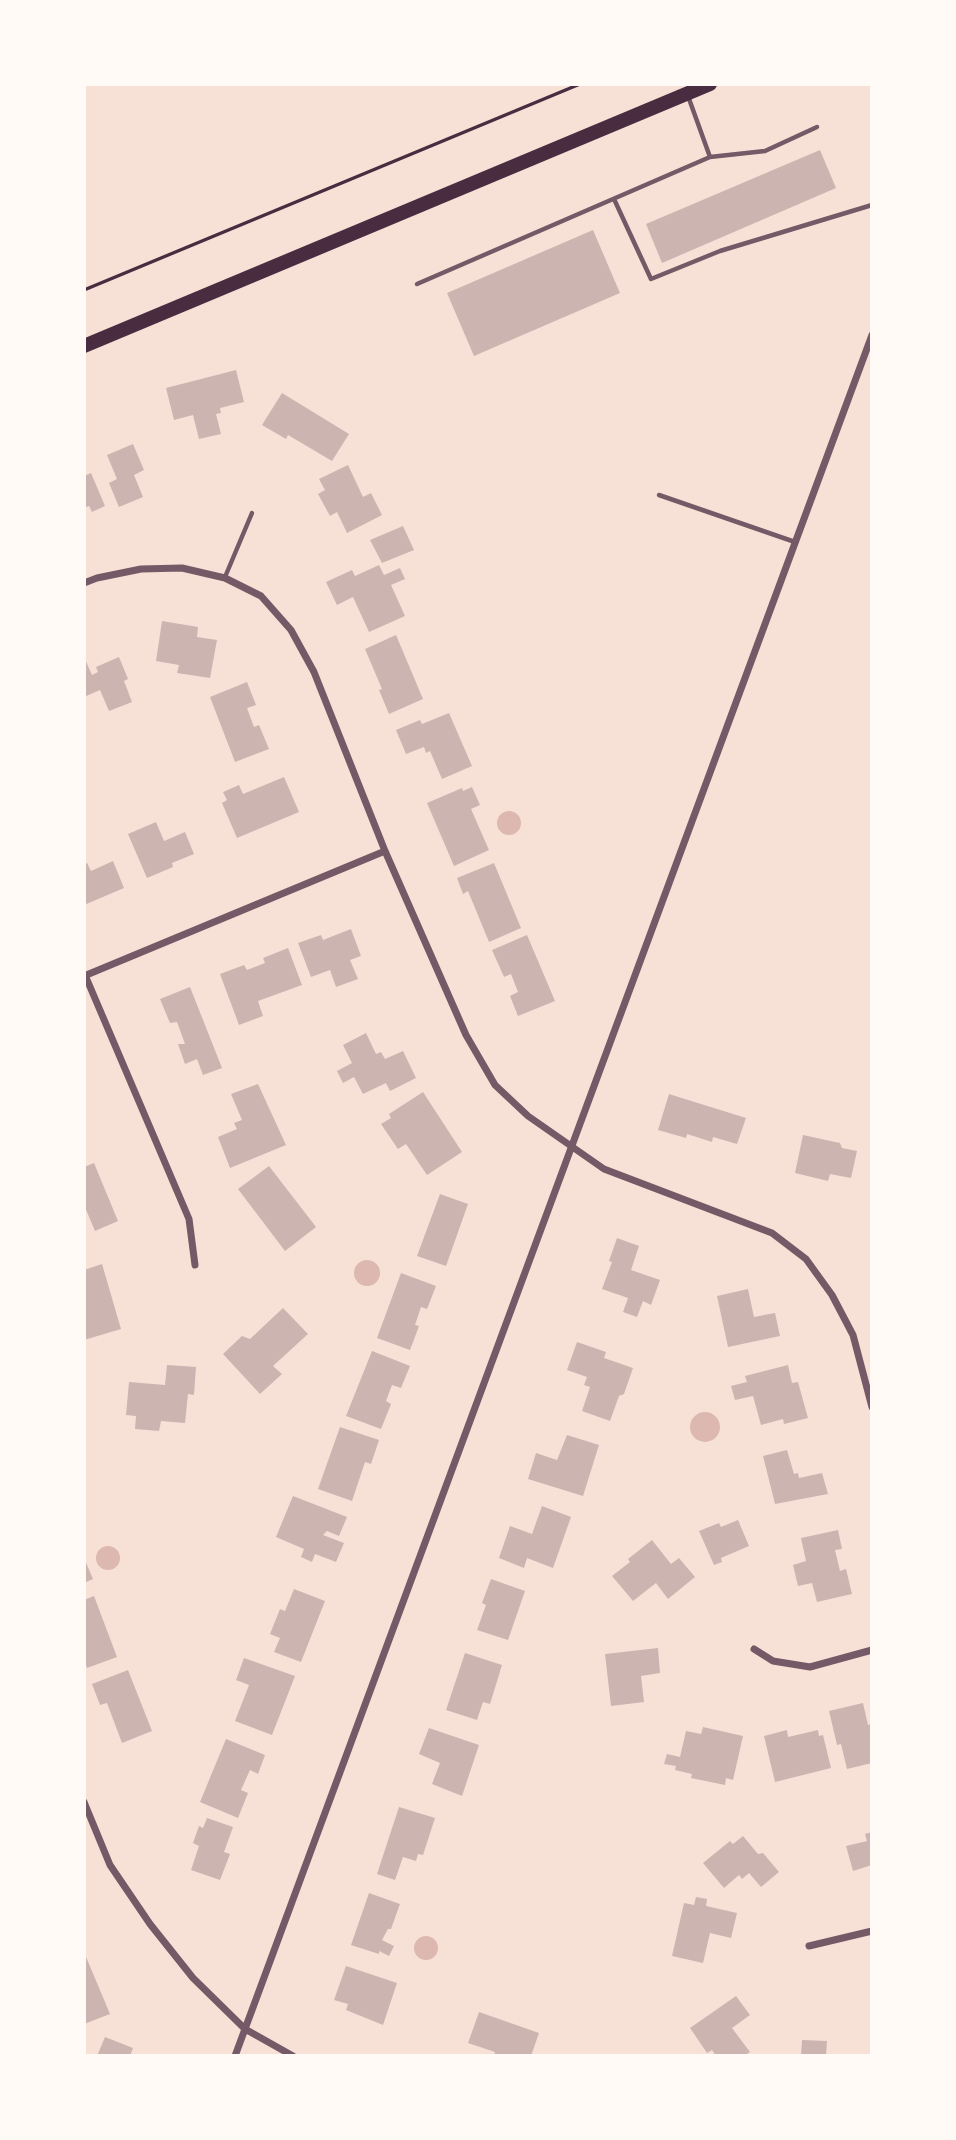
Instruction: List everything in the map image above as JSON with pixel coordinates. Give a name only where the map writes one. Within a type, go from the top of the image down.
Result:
[{"type":"main road","points":[[84,346],[710,84]]},
{"type":"street","points":[[235,2056],[872,335]]},
{"type":"street","points":[[84,583],[141,569],[182,568],[225,578],[261,596],[291,630],[314,672],[385,851],[466,1035],[495,1085],[528,1116],[571,1148],[607,1170],[772,1233],[806,1259],[832,1295],[853,1335],[872,1407]]},
{"type":"street","points":[[195,1265],[189,1219],[85,976],[385,851]]},
{"type":"street","points":[[754,1649],[774,1661],[810,1667],[872,1650]]},
{"type":"street","points":[[84,1802],[110,1865],[150,1924],[193,1978],[245,2029],[293,2056]]},
{"type":"street","points":[[809,1946],[872,1931]]},
{"type":"lane","points":[[687,94],[710,157]]},
{"type":"lane","points":[[418,284],[710,157],[765,151],[817,127]]},
{"type":"lane","points":[[614,199],[651,279],[720,251],[872,205]]},
{"type":"lane","points":[[659,495],[795,542]]},
{"type":"lane","points":[[225,578],[252,513]]},
{"type":"path","points":[[84,290],[580,84]]},
{"type":"shaded area","points":[[509,811],[518,814],[521,823],[518,832],[509,835],[500,832],[497,823],[500,814]]},
{"type":"shaded area","points":[[367,1260],[376,1264],[380,1273],[376,1282],[367,1286],[358,1282],[354,1273],[358,1264]]},
{"type":"shaded area","points":[[705,1412],[716,1416],[720,1427],[716,1438],[705,1442],[694,1438],[690,1427],[694,1416]]},
{"type":"shaded area","points":[[103,1546],[113,1546],[120,1553],[120,1563],[113,1570],[103,1570],[96,1563],[96,1553]]},
{"type":"shaded area","points":[[426,1936],[434,1940],[438,1948],[434,1956],[426,1960],[418,1956],[414,1948],[418,1940]]},
{"type":"building","points":[[820,150],[836,188],[662,263],[646,224]]},
{"type":"building","points":[[593,230],[620,293],[474,356],[447,293]]},
{"type":"building","points":[[236,370],[244,402],[220,408],[221,413],[216,414],[221,434],[199,439],[193,415],[174,420],[166,388]]},
{"type":"building","points":[[282,393],[349,434],[332,461],[288,435],[286,439],[262,425]]},
{"type":"building","points":[[133,444],[144,470],[134,475],[143,497],[119,507],[109,483],[117,479],[107,455]]},
{"type":"building","points":[[348,465],[363,497],[371,493],[382,515],[347,533],[337,512],[330,516],[318,494],[325,490],[319,479]]},
{"type":"building","points":[[91,473],[105,506],[92,512],[89,506],[84,508],[84,476]]},
{"type":"building","points":[[403,526],[414,550],[382,563],[370,540]]},
{"type":"building","points":[[379,565],[384,575],[400,568],[405,579],[391,585],[405,616],[369,632],[353,597],[337,605],[326,582],[352,570],[355,576]]},
{"type":"building","points":[[162,621],[198,627],[197,637],[217,640],[210,678],[177,673],[179,665],[156,661]]},
{"type":"building","points":[[396,635],[423,699],[389,714],[365,649]]},
{"type":"building","points":[[84,657],[92,675],[98,672],[96,667],[119,657],[128,679],[124,681],[132,702],[109,711],[100,690],[84,697]]},
{"type":"building","points":[[247,682],[256,705],[247,708],[254,727],[259,725],[269,749],[235,762],[210,697]]},
{"type":"building","points":[[449,713],[472,766],[442,779],[430,751],[426,753],[424,747],[406,754],[396,730],[420,720],[422,724]]},
{"type":"building","points":[[284,777],[299,812],[237,838],[222,803],[227,800],[223,792],[239,785],[243,794]]},
{"type":"building","points":[[472,787],[480,805],[471,809],[489,850],[454,866],[427,803],[462,788],[463,791]]},
{"type":"building","points":[[156,822],[164,841],[185,832],[194,854],[147,878],[128,834]]},
{"type":"building","points":[[113,861],[124,888],[84,905],[84,864],[87,863],[91,871]]},
{"type":"building","points":[[494,863],[521,928],[489,942],[468,891],[463,894],[457,878]]},
{"type":"building","points":[[351,929],[361,956],[350,960],[358,979],[336,987],[330,970],[311,977],[298,943],[321,935],[323,940]]},
{"type":"building","points":[[527,935],[555,1001],[518,1016],[510,996],[518,992],[511,974],[504,977],[492,950]]},
{"type":"building","points":[[288,948],[302,985],[258,1001],[263,1016],[239,1025],[220,974],[244,965],[247,970],[265,963],[263,958]]},
{"type":"building","points":[[190,987],[222,1068],[203,1075],[197,1059],[185,1064],[178,1044],[185,1044],[177,1022],[170,1023],[160,999]]},
{"type":"building","points":[[366,1033],[376,1054],[381,1052],[385,1059],[403,1051],[416,1078],[390,1091],[386,1083],[363,1094],[354,1077],[343,1083],[337,1071],[352,1063],[343,1045]]},
{"type":"building","points":[[258,1084],[286,1145],[230,1168],[218,1137],[237,1129],[234,1123],[242,1120],[231,1094]]},
{"type":"building","points":[[423,1092],[462,1152],[427,1175],[406,1144],[398,1149],[381,1124],[391,1118],[389,1114]]},
{"type":"building","points":[[669,1094],[746,1118],[737,1144],[713,1137],[712,1142],[687,1134],[686,1138],[658,1130]]},
{"type":"building","points":[[803,1135],[840,1143],[842,1148],[857,1151],[851,1178],[830,1174],[828,1181],[795,1173]]},
{"type":"building","points":[[94,1163],[118,1221],[95,1231],[84,1205],[84,1167]]},
{"type":"building","points":[[269,1166],[316,1227],[285,1251],[238,1189]]},
{"type":"building","points":[[440,1194],[468,1204],[446,1266],[417,1256]]},
{"type":"building","points":[[617,1238],[639,1246],[631,1270],[660,1280],[651,1305],[643,1301],[637,1317],[623,1312],[628,1298],[602,1289]]},
{"type":"building","points":[[102,1264],[121,1329],[84,1340],[84,1270]]},
{"type":"building","points":[[401,1273],[436,1286],[427,1309],[421,1307],[415,1325],[419,1326],[410,1350],[377,1338]]},
{"type":"building","points":[[748,1289],[754,1317],[775,1313],[780,1336],[728,1347],[717,1296]]},
{"type":"building","points":[[283,1308],[308,1334],[273,1366],[282,1374],[260,1394],[223,1354],[242,1336],[250,1339]]},
{"type":"building","points":[[577,1342],[606,1352],[604,1358],[633,1368],[610,1421],[582,1411],[590,1387],[584,1385],[587,1377],[567,1370]]},
{"type":"building","points":[[372,1351],[410,1366],[401,1388],[392,1385],[386,1401],[391,1404],[381,1429],[346,1416]]},
{"type":"building","points":[[167,1365],[196,1367],[194,1395],[188,1394],[185,1423],[161,1421],[159,1431],[135,1429],[136,1416],[126,1415],[129,1382],[165,1385]]},
{"type":"building","points":[[788,1365],[792,1383],[798,1382],[808,1418],[784,1424],[783,1419],[761,1425],[753,1396],[735,1400],[731,1386],[747,1382],[745,1376]]},
{"type":"building","points":[[340,1427],[379,1440],[371,1464],[365,1462],[352,1501],[318,1489]]},
{"type":"building","points":[[567,1435],[599,1445],[583,1496],[528,1479],[536,1453],[557,1460]]},
{"type":"building","points":[[787,1450],[794,1474],[798,1473],[799,1478],[822,1473],[828,1494],[775,1504],[763,1456]]},
{"type":"building","points":[[293,1496],[347,1517],[339,1536],[327,1531],[323,1535],[344,1543],[336,1562],[315,1554],[312,1562],[301,1557],[304,1549],[276,1537]]},
{"type":"building","points":[[542,1506],[571,1517],[553,1568],[527,1558],[524,1568],[499,1558],[510,1526],[532,1534]]},
{"type":"building","points":[[738,1520],[749,1546],[721,1558],[722,1562],[714,1565],[699,1531],[719,1523],[721,1527]]},
{"type":"building","points":[[838,1530],[842,1549],[835,1550],[840,1571],[846,1569],[852,1594],[817,1602],[812,1583],[798,1586],[793,1565],[806,1561],[801,1538]]},
{"type":"building","points":[[652,1540],[671,1564],[679,1558],[695,1577],[668,1599],[656,1583],[633,1601],[612,1576]]},
{"type":"building","points":[[84,1558],[93,1579],[84,1583]]},
{"type":"building","points":[[491,1579],[525,1591],[508,1640],[477,1630],[486,1605],[482,1603]]},
{"type":"building","points":[[294,1589],[325,1601],[301,1662],[274,1652],[280,1638],[270,1634],[280,1609],[285,1611]]},
{"type":"building","points":[[94,1596],[117,1657],[87,1668],[84,1661],[84,1600]]},
{"type":"building","points":[[658,1648],[660,1673],[641,1676],[644,1702],[611,1706],[605,1654]]},
{"type":"building","points":[[465,1653],[502,1665],[490,1704],[483,1702],[477,1720],[446,1710]]},
{"type":"building","points":[[244,1658],[295,1676],[272,1735],[235,1721],[249,1685],[236,1680]]},
{"type":"building","points":[[128,1670],[152,1731],[122,1743],[107,1703],[100,1705],[92,1684]]},
{"type":"building","points":[[863,1703],[868,1725],[872,1724],[872,1763],[847,1769],[841,1744],[837,1745],[829,1711]]},
{"type":"building","points":[[703,1727],[743,1736],[733,1780],[726,1778],[725,1785],[691,1778],[692,1774],[675,1770],[676,1766],[664,1764],[667,1754],[680,1757],[686,1731],[701,1734]]},
{"type":"building","points":[[429,1728],[479,1745],[462,1796],[432,1784],[440,1763],[419,1754]]},
{"type":"building","points":[[787,1730],[788,1737],[818,1730],[819,1736],[823,1735],[831,1768],[775,1782],[764,1736]]},
{"type":"building","points":[[226,1739],[265,1755],[258,1774],[250,1770],[241,1790],[248,1793],[238,1818],[200,1802]]},
{"type":"building","points":[[399,1807],[435,1818],[423,1855],[418,1854],[416,1861],[403,1857],[395,1880],[377,1874]]},
{"type":"building","points":[[207,1818],[233,1827],[224,1852],[230,1854],[220,1880],[191,1870],[199,1846],[193,1843],[199,1826],[203,1828]]},
{"type":"building","points":[[872,1832],[872,1865],[853,1871],[846,1846],[867,1841],[865,1834]]},
{"type":"building","points":[[743,1836],[758,1854],[763,1853],[779,1872],[761,1887],[749,1873],[742,1879],[739,1875],[724,1888],[703,1863],[730,1841],[733,1844]]},
{"type":"building","points":[[369,1893],[400,1904],[391,1929],[388,1929],[382,1940],[394,1946],[389,1956],[351,1945]]},
{"type":"building","points":[[696,1897],[707,1899],[706,1906],[737,1913],[731,1938],[710,1933],[703,1963],[672,1956],[684,1903],[694,1905]]},
{"type":"building","points":[[84,1952],[110,2014],[84,2024]]},
{"type":"building","points":[[346,1966],[397,1983],[383,2025],[346,2010],[348,2004],[334,2000]]},
{"type":"building","points":[[736,1996],[750,2015],[732,2028],[750,2052],[744,2056],[716,2056],[712,2050],[707,2053],[690,2028]]},
{"type":"building","points":[[479,2012],[539,2033],[531,2056],[494,2056],[495,2052],[468,2043]]},
{"type":"building","points":[[105,2037],[133,2048],[130,2056],[97,2056]]},
{"type":"building","points":[[802,2040],[827,2041],[826,2056],[801,2056]]}]
